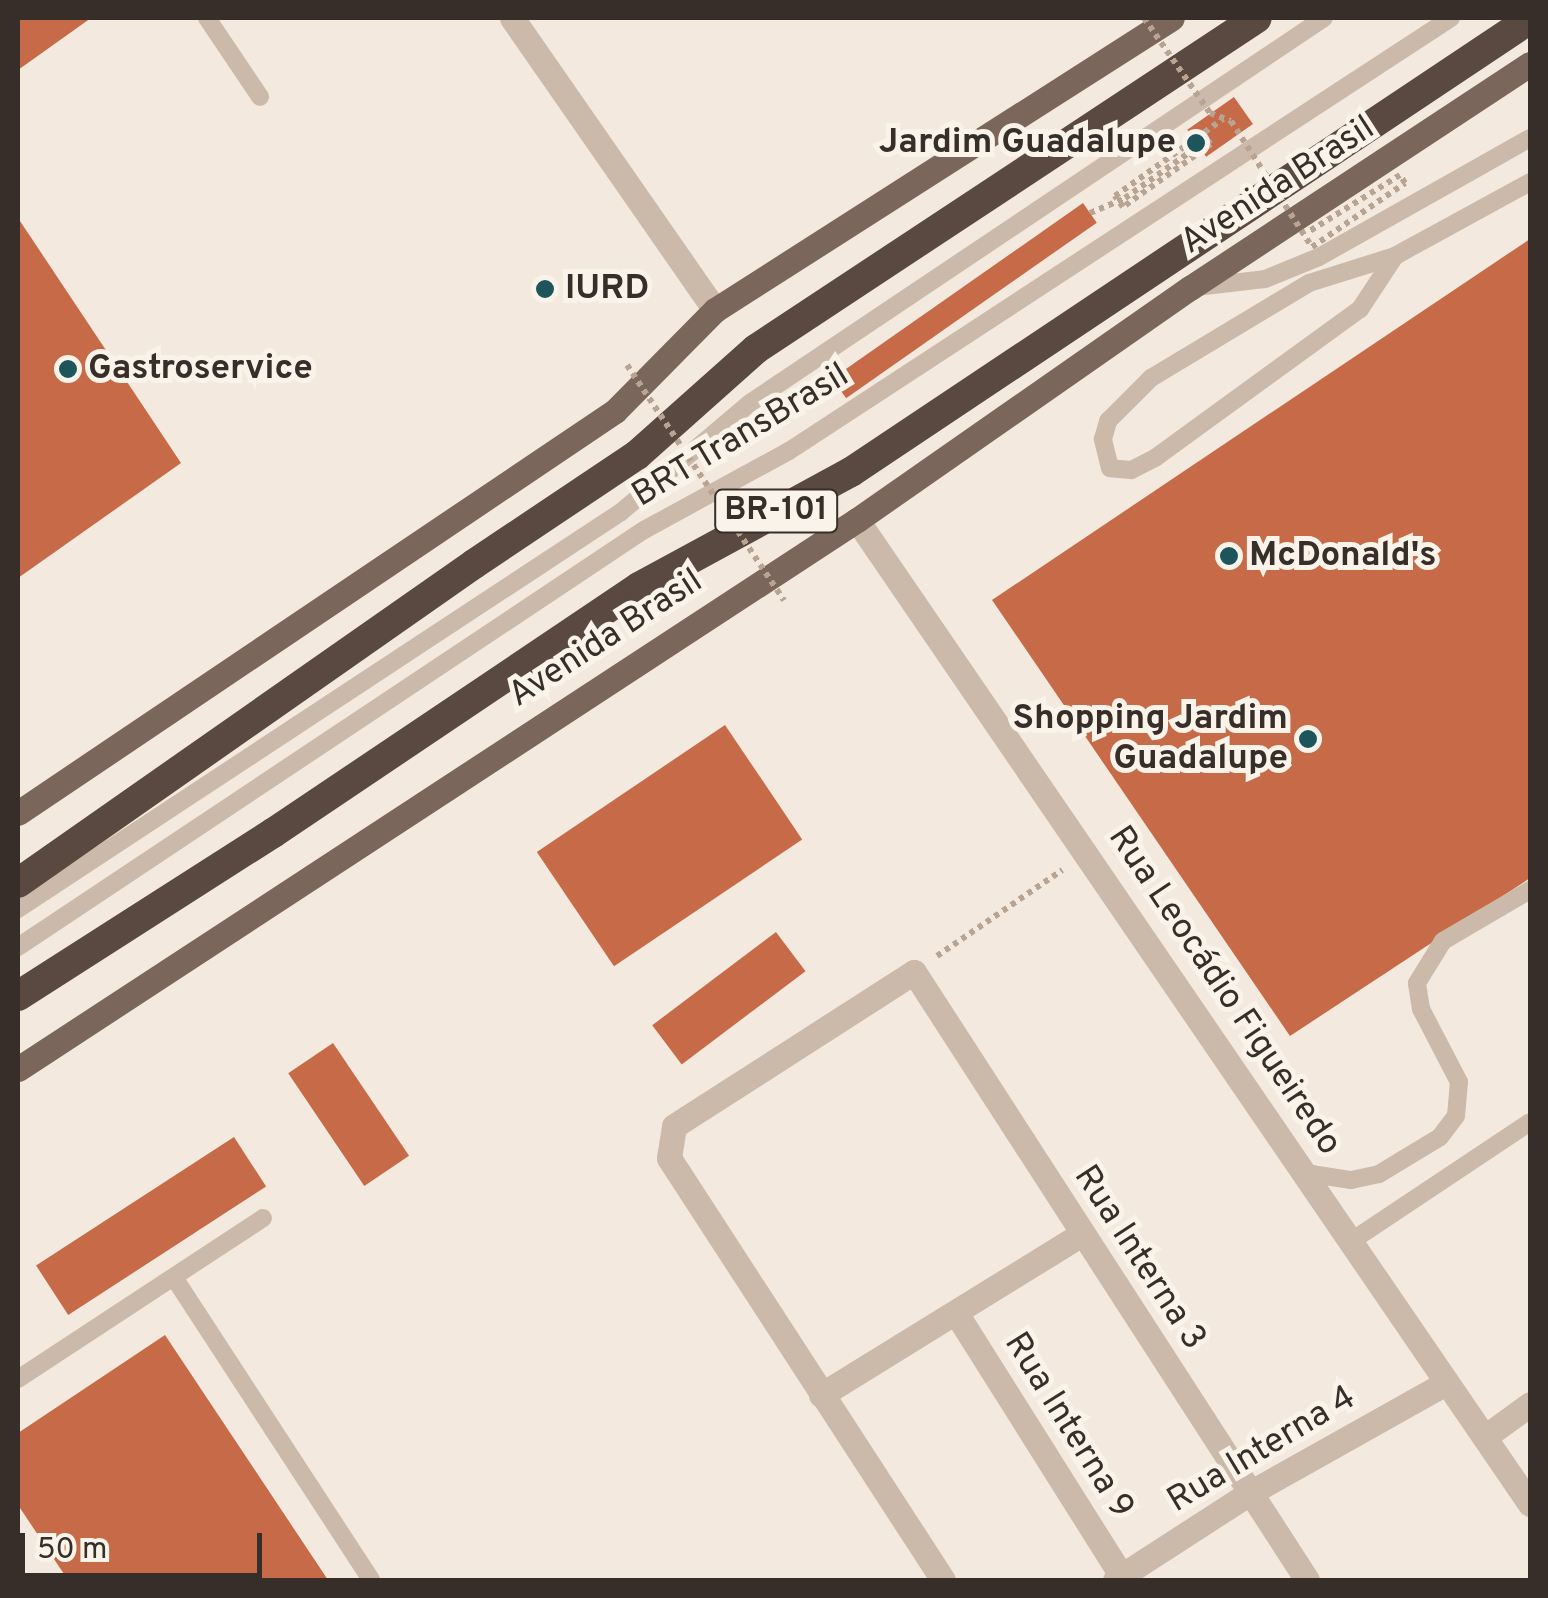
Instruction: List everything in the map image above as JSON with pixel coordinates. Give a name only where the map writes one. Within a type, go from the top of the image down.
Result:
[{"type":"highway","points":[[18,884],[474,564],[637,455],[756,349],[1257,18]]},
{"type":"highway","name":"Avenida Brasil","points":[[18,996],[639,588],[851,472],[1530,19]]},
{"type":"main road","points":[[18,814],[615,411],[715,310],[1172,18]]},
{"type":"main road","name":"Avenida Brasil","points":[[18,1069],[856,520],[1190,288],[1530,64]]},
{"type":"street","points":[[512,18],[715,310]]},
{"type":"street","name":"Rua Leocádio Figueiredo","points":[[856,520],[1088,852],[1530,1504]]},
{"type":"street","points":[[914,972],[674,1126],[669,1141],[674,1171],[943,1580]]},
{"type":"street","name":"Rua Interna 3","points":[[914,972],[1248,1494],[1308,1580]]},
{"type":"street","name":"Rua Interna 9","points":[[821,1395],[1082,1234]]},
{"type":"street","name":"Rua Interna 9","points":[[956,1313],[1119,1579]]},
{"type":"street","name":"Rua Interna 4","points":[[1119,1579],[1248,1494],[1446,1383]]},
{"type":"street","points":[[1486,1436],[1530,1404]]},
{"type":"lane","points":[[207,18],[260,97]]},
{"type":"lane","name":"BRT TransBrasil","points":[[18,909],[621,512],[750,402],[1324,18]]},
{"type":"lane","name":"BRT TransBrasil","points":[[18,948],[644,530],[789,451],[1451,18]]},
{"type":"lane","points":[[1190,288],[1264,279],[1320,257],[1530,138]]},
{"type":"lane","points":[[1395,256],[1360,309],[1155,458],[1130,470],[1110,468],[1103,439],[1108,421],[1152,378],[1309,283],[1357,264],[1395,256],[1530,182]]},
{"type":"lane","points":[[1305,1173],[1351,1180],[1379,1174],[1440,1137],[1456,1116],[1460,1082],[1421,1010],[1417,983],[1444,941],[1530,890]]},
{"type":"lane","points":[[1350,1242],[1530,1122]]},
{"type":"lane","points":[[18,1379],[176,1279],[262,1218]]},
{"type":"lane","points":[[176,1279],[371,1580]]},
{"type":"path","points":[[1144,18],[1210,113],[1231,121],[1312,246],[1405,183],[1400,174],[1308,232]]},
{"type":"path","points":[[1090,213],[1124,198],[1207,140],[1211,144],[1123,207],[1115,196],[1224,119]]},
{"type":"path","points":[[627,365],[784,600]]},
{"type":"path","points":[[914,972],[1088,852]]},
{"type":"building","points":[[18,18],[91,18],[18,70]]},
{"type":"building","points":[[1234,97],[1253,124],[1206,157],[1187,130]]},
{"type":"building","points":[[1083,203],[1097,223],[846,398],[832,379]]},
{"type":"building","name":"Gastroservice","points":[[18,218],[181,463],[18,578]]},
{"type":"building","name":"Shopping Jardim Guadalupe","points":[[1530,239],[1530,878],[1290,1036],[992,600]]},
{"type":"building","points":[[725,725],[802,839],[614,966],[537,852]]},
{"type":"building","points":[[776,932],[805,971],[682,1064],[652,1025]]},
{"type":"building","points":[[333,1043],[409,1156],[364,1186],[288,1073]]},
{"type":"building","points":[[234,1137],[266,1186],[68,1315],[36,1266]]},
{"type":"building","points":[[165,1335],[328,1580],[68,1580],[18,1505],[18,1433]]},
{"type":"place","name":"Jardim Guadalupe","points":[[1196,143]]},
{"type":"place","name":"IURD","points":[[545,289]]},
{"type":"place","name":"Gastroservice","points":[[68,369]]},
{"type":"place","name":"McDonald's","points":[[1229,556]]},
{"type":"place","name":"Shopping Jardim Guadalupe","points":[[1308,739]]}]
